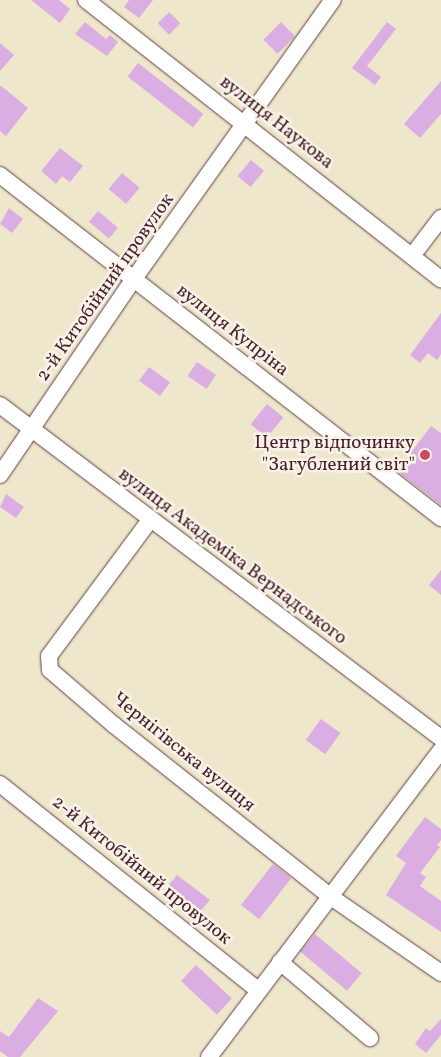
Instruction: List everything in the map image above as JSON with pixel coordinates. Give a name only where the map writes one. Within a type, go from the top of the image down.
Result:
[{"type":"street","name":"вулиця Наукова","points":[[86,0],[441,279]]},
{"type":"street","name":"2-й Китобійний провулок","points":[[0,475],[32,432],[133,280],[246,125],[333,0]]},
{"type":"street","name":"вулиця Купріна","points":[[0,175],[441,518]]},
{"type":"street","points":[[412,256],[441,218]]},
{"type":"street","name":"вулиця Академіка Вернадського","points":[[0,405],[32,432],[441,738]]},
{"type":"street","name":"Чернігівська вулиця","points":[[150,520],[49,656],[48,667],[114,725],[331,897],[441,973]]},
{"type":"street","points":[[209,1057],[441,750]]},
{"type":"street","name":"2-й Китобійний провулок","points":[[0,784],[258,990]]},
{"type":"street","points":[[280,962],[370,1038]]},
{"type":"building","points":[[31,0],[59,0],[70,9],[60,23]]},
{"type":"building","points":[[129,0],[153,0],[139,18],[124,7]]},
{"type":"building","points":[[169,12],[180,23],[169,35],[158,23]]},
{"type":"building","points":[[85,22],[106,39],[110,35],[118,42],[107,56],[75,34]]},
{"type":"building","points":[[281,22],[295,36],[277,54],[263,40]]},
{"type":"building","points":[[387,22],[396,29],[367,66],[381,77],[375,85],[352,68]]},
{"type":"building","points":[[0,43],[14,55],[0,71]]},
{"type":"building","points":[[138,63],[203,114],[193,127],[128,76]]},
{"type":"building","points":[[441,81],[441,114],[420,138],[404,124]]},
{"type":"building","points":[[0,85],[28,108],[6,136],[0,131]]},
{"type":"building","points":[[60,148],[83,166],[70,182],[62,176],[56,184],[41,171]]},
{"type":"building","points":[[251,160],[264,171],[251,187],[238,176]]},
{"type":"building","points":[[122,173],[140,188],[126,204],[109,189]]},
{"type":"building","points":[[9,208],[23,219],[12,233],[0,224]]},
{"type":"building","points":[[98,211],[118,228],[109,238],[89,222]]},
{"type":"building","points":[[441,313],[441,354],[437,360],[428,353],[420,363],[410,355]]},
{"type":"building","points":[[197,362],[216,375],[207,389],[187,376]]},
{"type":"building","points":[[149,367],[170,382],[160,396],[139,381]]},
{"type":"building","points":[[267,404],[283,417],[267,437],[251,424]]},
{"type":"building","name":"Центр відпочинку \"Загублений світ\"","points":[[431,426],[441,433],[441,505],[397,471]]},
{"type":"building","points":[[6,494],[24,507],[16,518],[0,507]]},
{"type":"building","points":[[441,570],[441,595],[429,585]]},
{"type":"building","points":[[321,719],[340,733],[325,754],[306,740]]},
{"type":"building","points":[[425,817],[441,829],[441,840],[437,845],[440,847],[420,873],[426,877],[420,886],[441,901],[441,932],[386,895],[406,863],[396,856]]},
{"type":"building","points":[[273,864],[291,878],[259,919],[241,905]]},
{"type":"building","points":[[177,875],[210,900],[198,914],[181,899],[176,905],[162,893]]},
{"type":"building","points":[[315,934],[362,973],[347,991],[300,952]]},
{"type":"building","points":[[196,965],[232,998],[217,1015],[181,981]]},
{"type":"building","points":[[38,998],[58,1011],[20,1057],[8,1057],[0,1051],[0,1031],[9,1037]]},
{"type":"building","points":[[441,1019],[441,1035],[426,1053],[415,1044],[426,1028],[430,1031]]},
{"type":"place","name":"Центр відпочинку \"Загублений світ\"","points":[[425,455]]}]
